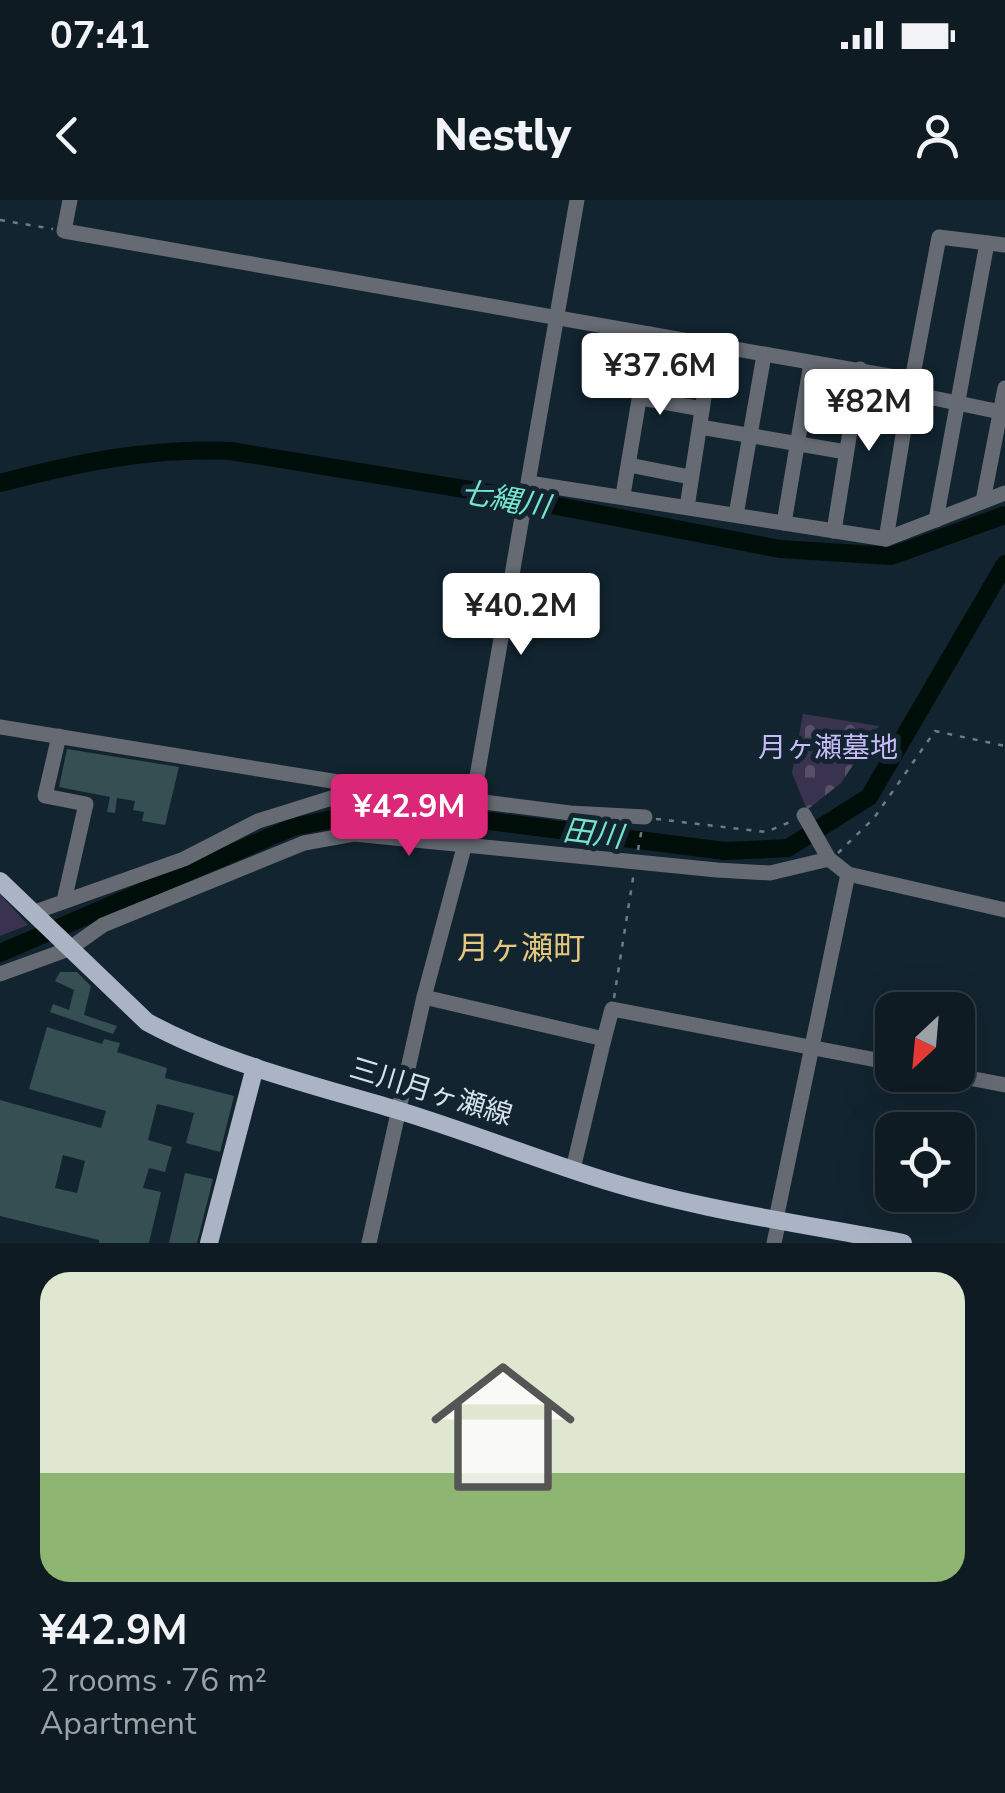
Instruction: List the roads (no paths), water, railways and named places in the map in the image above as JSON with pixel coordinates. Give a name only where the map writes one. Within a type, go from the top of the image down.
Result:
[{"type":"main road","name":"三川月ヶ瀬線","points":[[0,881],[147,1022],[255,1067],[643,1190],[903,1243]]},
{"type":"main road","points":[[209,1243],[255,1067]]},
{"type":"street","points":[[70,200],[64,231],[860,369],[957,404],[1003,413]]},
{"type":"street","points":[[368,1243],[424,997],[465,842],[577,200]]},
{"type":"street","points":[[886,539],[940,237],[1005,245]]},
{"type":"street","points":[[936,520],[987,243]]},
{"type":"street","points":[[623,495],[650,334]]},
{"type":"street","points":[[687,507],[712,346]]},
{"type":"street","points":[[736,515],[764,355]]},
{"type":"street","points":[[784,523],[811,363]]},
{"type":"street","points":[[834,531],[860,369]]},
{"type":"street","points":[[983,502],[1005,388]]},
{"type":"street","points":[[641,398],[702,409]]},
{"type":"street","points":[[700,427],[846,452]]},
{"type":"street","points":[[629,466],[690,477]]},
{"type":"street","points":[[528,484],[623,495],[886,539],[1005,493]]},
{"type":"street","points":[[0,727],[367,787],[644,819]]},
{"type":"street","points":[[59,736],[45,796],[86,804],[64,901]]},
{"type":"street","points":[[34,915],[184,859],[258,821],[367,787]]},
{"type":"street","points":[[805,816],[828,857],[848,874],[1005,910]]},
{"type":"street","points":[[0,974],[103,925],[304,843],[354,834],[770,873],[828,857]]},
{"type":"street","points":[[774,1243],[848,874]]},
{"type":"street","points":[[424,997],[604,1039]]},
{"type":"street","points":[[573,1169],[612,1009],[875,1060]]},
{"type":"street","points":[[975,1080],[1005,1086]]},
{"type":"waterway","name":"七縄川","points":[[0,483],[114,458],[231,451],[495,494],[780,549],[891,556],[1005,515]]},
{"type":"waterway","name":"田川","points":[[0,953],[293,827],[388,808],[725,851],[788,848],[869,797],[1005,564]]},
{"type":"district","name":"月ヶ瀬町","points":[[521,948]]},
{"type":"park label","name":"月ヶ瀬墓地","points":[[828,748]]}]
